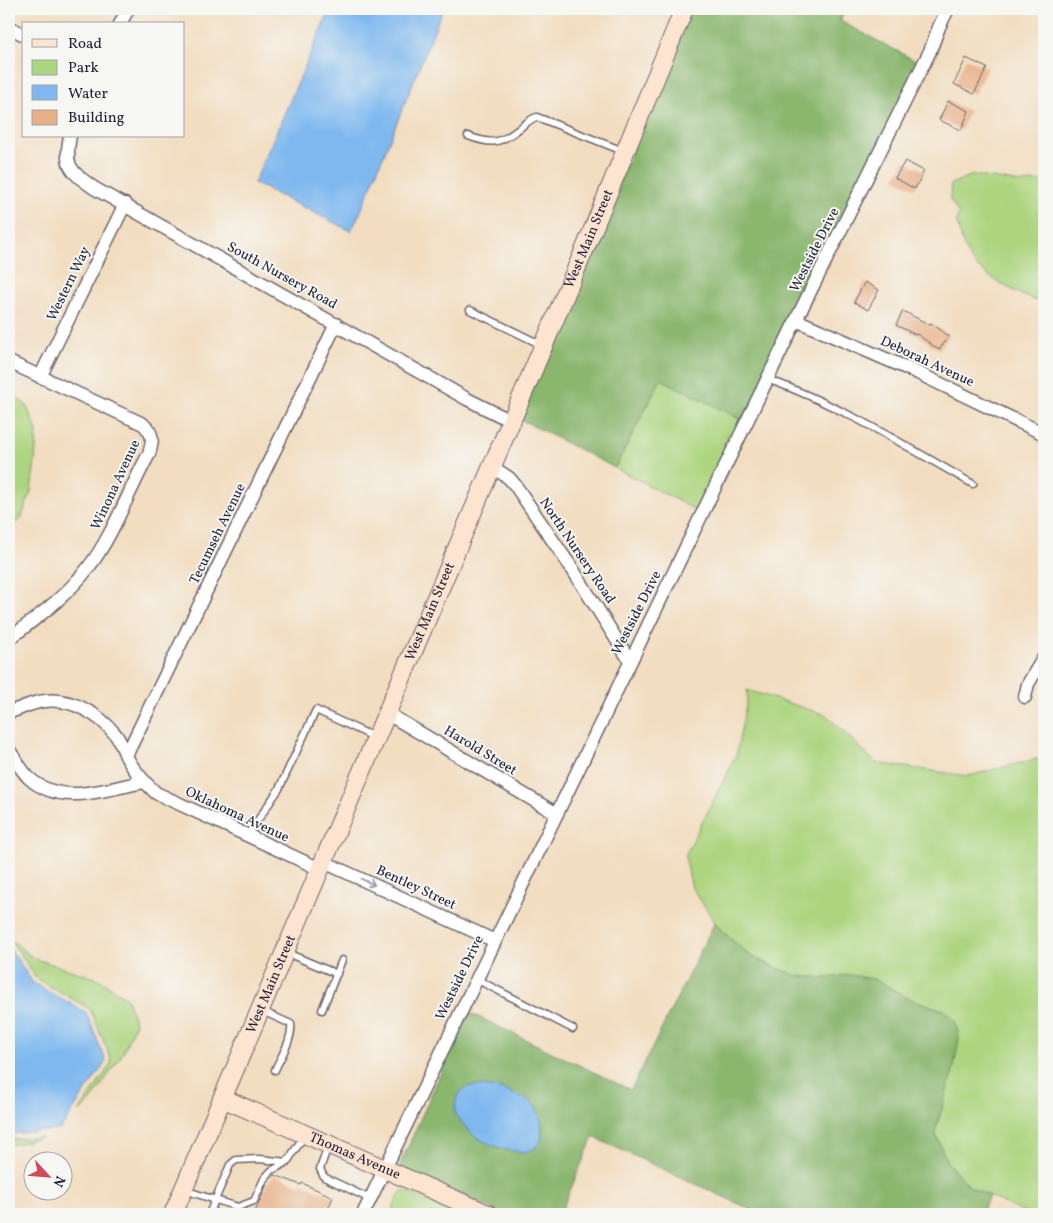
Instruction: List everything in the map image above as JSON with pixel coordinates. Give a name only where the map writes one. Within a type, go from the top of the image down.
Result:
[{"type":"main road","name":"West Main Street","points":[[173,1214],[388,714],[684,9]]},
{"type":"main road","name":"Thomas Avenue","points":[[222,1098],[488,1214]]},
{"type":"street","points":[[121,22],[128,9]]},
{"type":"street","name":"Westside Drive","points":[[939,27],[941,9]]},
{"type":"street","name":"Westside Drive","points":[[363,1214],[767,379],[930,51],[948,9]]},
{"type":"street","points":[[9,27],[22,34]]},
{"type":"street","name":"South Nursery Road","points":[[70,138],[68,164],[75,173],[94,188],[126,204],[467,399],[511,421]]},
{"type":"street","name":"Western Way","points":[[40,377],[126,204]]},
{"type":"street","name":"Deborah Avenue","points":[[796,320],[918,373],[1044,434]]},
{"type":"street","name":"Tecumseh Avenue","points":[[126,756],[336,324]]},
{"type":"street","name":"Winona Avenue","points":[[9,362],[143,424],[152,435],[153,441],[149,454],[104,546],[89,568],[55,604],[9,639]]},
{"type":"street","name":"North Nursery Road","points":[[491,466],[509,478],[515,485],[573,570],[630,661]]},
{"type":"street","points":[[1025,697],[1028,684],[1044,656]]},
{"type":"street","name":"Oklahoma Avenue","points":[[9,712],[35,702],[48,700],[74,704],[108,726],[116,735],[126,756],[144,782],[156,793],[247,836],[322,866]]},
{"type":"street","name":"Harold Street","points":[[388,714],[557,814]]},
{"type":"street","points":[[9,750],[28,777],[49,790],[62,793],[99,792],[144,782]]},
{"type":"street","name":"Bentley Street","points":[[322,866],[495,941]]},
{"type":"lane","points":[[468,136],[484,142],[495,142],[505,139],[530,118],[537,117],[625,152]]},
{"type":"lane","points":[[470,310],[543,346]]},
{"type":"lane","points":[[767,379],[794,389],[881,431],[973,484]]},
{"type":"lane","points":[[247,836],[279,788],[316,710],[377,739]]},
{"type":"lane","points":[[286,952],[337,974]]},
{"type":"lane","points":[[322,1010],[342,960]]},
{"type":"lane","points":[[476,979],[572,1029]]},
{"type":"lane","points":[[261,1010],[290,1024],[289,1039],[274,1070]]},
{"type":"lane","points":[[184,1190],[238,1207],[254,1201],[264,1178],[287,1162],[305,1135]]},
{"type":"lane","points":[[328,1145],[320,1169],[324,1177],[370,1199]]},
{"type":"lane","points":[[209,1214],[230,1165],[236,1160],[260,1159],[287,1162]]},
{"type":"green space","points":[[691,9],[845,9],[840,21],[920,63],[750,424],[661,379],[615,468],[520,419]]},
{"type":"green space","points":[[973,175],[1021,183],[1044,181],[1044,303],[1026,297],[1003,285],[982,271],[969,257],[956,221],[959,214],[950,200],[951,184]]},
{"type":"green space","points":[[661,379],[750,424],[707,516],[615,468]]},
{"type":"green space","points":[[9,391],[26,405],[37,430],[31,491],[21,519],[9,527]]},
{"type":"green space","points":[[747,690],[826,715],[876,763],[968,776],[1044,757],[1044,1214],[1022,1212],[970,1187],[947,1162],[935,1132],[954,1067],[959,1037],[943,1010],[908,998],[888,986],[850,975],[827,978],[797,976],[750,956],[720,929],[692,888],[685,856],[736,756]]},
{"type":"green space","points":[[715,922],[720,929],[750,956],[775,968],[798,976],[827,978],[850,975],[874,979],[908,998],[943,1010],[955,1020],[959,1037],[954,1067],[935,1132],[947,1162],[970,1187],[989,1196],[981,1214],[761,1214],[593,1137],[560,1214],[504,1214],[399,1167],[468,1012],[631,1090]],"holes":[[[538,1112],[542,1125],[542,1140],[504,1148],[479,1139],[466,1128]]]},
{"type":"green space","points":[[9,938],[33,958],[98,979],[127,998],[135,1023],[123,1053],[91,1101],[79,1112],[111,1064],[111,1059],[90,1009],[37,979]]},
{"type":"green space","points":[[42,1137],[25,1142],[9,1145],[9,1139]]},
{"type":"green space","points":[[402,1190],[459,1214],[390,1214]]},
{"type":"water","points":[[330,9],[443,9],[351,231],[254,183]]},
{"type":"water","points":[[9,947],[33,983],[86,1012],[106,1061],[60,1130],[9,1134]]},
{"type":"water","points":[[470,1086],[502,1090],[531,1102],[539,1114],[542,1129],[542,1139],[535,1148],[522,1152],[507,1150],[476,1137],[463,1125],[455,1114],[455,1105],[459,1094]]},
{"type":"building","points":[[966,58],[987,68],[974,94],[954,84]]},
{"type":"building","points":[[948,101],[969,111],[961,130],[939,120]]},
{"type":"building","points":[[905,161],[924,171],[915,189],[895,178]]},
{"type":"building","points":[[865,282],[879,290],[868,310],[854,302]]},
{"type":"building","points":[[903,311],[930,325],[931,323],[949,336],[939,350],[917,334],[896,325]]},
{"type":"building","points":[[275,1175],[301,1185],[302,1183],[333,1197],[326,1214],[254,1214],[268,1182]]}]
